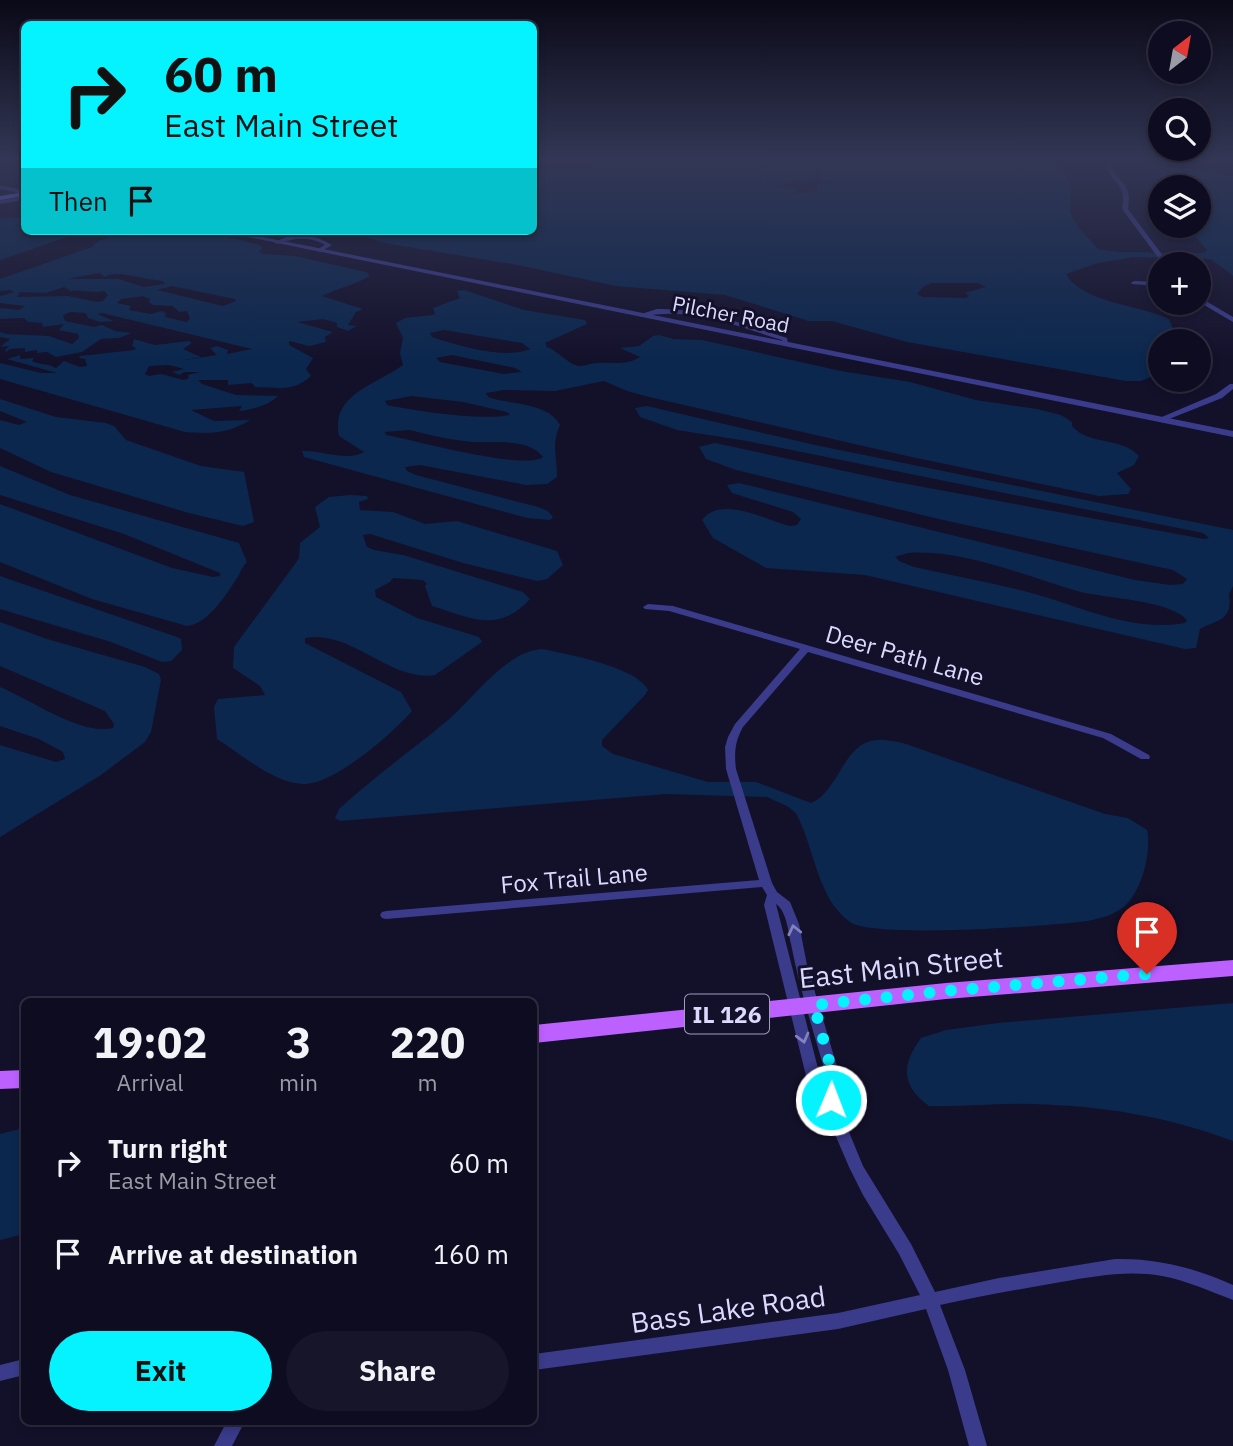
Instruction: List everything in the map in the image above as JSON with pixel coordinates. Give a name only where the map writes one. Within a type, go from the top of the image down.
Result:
[{"type":"main road","name":"East Main Street","points":[[537,1034],[984,988],[1233,968]]},
{"type":"main road","points":[[0,1080],[21,1079]]},
{"type":"street","points":[[1137,226],[1155,252]]},
{"type":"street","name":"Pilcher Road","points":[[242,235],[1233,434]]},
{"type":"street","points":[[1134,283],[1148,284]]},
{"type":"street","points":[[1211,306],[1233,320]]},
{"type":"street","points":[[1161,419],[1189,410],[1233,386]]},
{"type":"street","points":[[1187,425],[1185,420],[1189,410]]},
{"type":"street","name":"Deer Path Lane","points":[[648,607],[670,608],[1107,736],[1145,757]]},
{"type":"street","points":[[806,648],[734,733],[729,751],[733,774],[769,889],[770,905],[804,1006],[817,1092],[830,1096],[842,1138],[853,1162],[905,1250],[929,1301],[957,1368],[978,1446]]},
{"type":"street","name":"Fox Trail Lane","points":[[386,915],[769,889]]},
{"type":"street","name":"Bass Lake Road","points":[[537,1362],[838,1321],[999,1285],[1091,1269],[1134,1265],[1179,1272],[1233,1293]]},
{"type":"street","points":[[0,1373],[21,1368]]},
{"type":"street","points":[[223,1446],[234,1425]]},
{"type":"water","points":[[0,226],[21,226],[21,235],[73,235],[0,260]]},
{"type":"water","points":[[537,226],[1078,226],[1098,249],[1148,252],[1148,257],[1098,263],[1066,274],[1074,284],[1098,297],[1148,312],[1148,315],[1159,315],[1169,319],[1173,329],[1148,329],[1148,378],[1126,381],[907,342],[832,321],[809,321],[725,295],[616,286],[518,265],[384,243],[361,235],[537,235]],"holes":[[[932,283],[978,283],[986,287],[965,293],[969,296],[966,298],[923,297],[917,294],[924,286]]]},
{"type":"water","points":[[1211,226],[1233,226],[1233,276],[1211,259],[1211,252],[1205,252],[1207,250],[1196,238],[1211,238]]},
{"type":"water","points":[[115,235],[214,235],[263,247],[259,252],[263,254],[295,256],[366,272],[370,276],[322,296],[363,309],[356,312],[348,325],[357,326],[348,331],[337,327],[337,323],[323,319],[297,322],[333,332],[325,337],[326,342],[309,346],[289,341],[289,345],[313,358],[306,369],[311,376],[297,385],[284,388],[255,387],[252,383],[228,385],[228,380],[198,380],[202,384],[236,395],[278,396],[265,405],[239,411],[242,406],[191,410],[214,421],[250,420],[219,432],[185,432],[0,379],[0,363],[41,373],[57,373],[7,359],[20,355],[20,359],[34,358],[32,361],[56,368],[64,361],[80,367],[87,366],[85,359],[79,358],[80,356],[134,350],[134,339],[155,345],[189,341],[192,343],[183,349],[201,357],[185,360],[217,355],[210,348],[217,346],[228,350],[227,354],[252,349],[102,313],[97,314],[114,321],[100,322],[88,318],[86,313],[71,312],[63,315],[65,321],[94,327],[102,325],[115,331],[132,333],[119,338],[101,339],[82,352],[56,357],[47,352],[37,353],[37,350],[25,352],[25,348],[10,349],[6,352],[9,346],[0,347],[10,339],[0,337],[0,332],[49,336],[72,344],[79,338],[78,334],[59,330],[64,324],[43,327],[42,323],[28,322],[24,318],[0,319],[0,308],[19,310],[25,306],[0,303],[0,296],[14,292],[0,291],[0,279],[92,247],[98,241]],"holes":[[[99,273],[105,277],[124,274],[163,281],[165,284],[144,287],[118,279],[67,279]],[[172,286],[235,299],[236,301],[223,306],[157,290]],[[64,287],[70,290],[68,292],[104,291],[108,295],[103,301],[97,302],[68,296],[17,297],[20,292],[46,293]],[[143,296],[150,299],[149,302],[153,305],[173,306],[179,312],[187,311],[190,318],[187,322],[165,317],[166,314],[162,311],[151,314],[129,310],[131,306],[117,303],[121,299]],[[169,365],[184,369],[172,372],[180,375],[184,372],[200,372],[188,375],[189,378],[184,380],[161,374],[149,376],[145,374],[149,366]]]},
{"type":"water","points":[[464,290],[524,310],[585,320],[587,324],[545,343],[547,347],[578,366],[635,360],[640,357],[620,348],[639,346],[659,335],[674,339],[702,340],[841,371],[910,382],[976,400],[1061,415],[1072,422],[1072,426],[1079,432],[1123,446],[1139,456],[1134,465],[1117,473],[1131,489],[1128,494],[1099,496],[907,456],[649,397],[604,381],[555,391],[504,390],[486,393],[488,397],[497,400],[538,408],[547,412],[560,425],[555,445],[557,477],[547,484],[526,485],[420,465],[405,467],[416,475],[538,507],[548,511],[553,517],[550,520],[527,518],[304,457],[302,451],[342,456],[364,452],[339,436],[341,410],[358,392],[403,365],[400,353],[403,338],[396,323],[405,318],[435,314],[433,308],[460,298],[457,291]],"holes":[[[444,330],[522,343],[530,349],[507,353],[481,350],[432,337],[430,333]],[[452,355],[515,368],[522,372],[504,374],[440,362],[436,358]],[[411,396],[463,402],[510,415],[483,417],[449,414],[387,405],[385,401]],[[409,430],[464,441],[517,443],[536,450],[543,457],[532,460],[492,458],[386,435],[385,432]]]},
{"type":"water","points":[[0,399],[56,417],[106,423],[114,426],[126,440],[201,466],[244,472],[254,522],[243,526],[189,513],[51,472],[0,448],[0,420],[19,425],[27,422],[0,411]]},
{"type":"water","points":[[647,406],[815,445],[1233,530],[1233,586],[1229,594],[1229,609],[1223,618],[1200,629],[1196,648],[1185,649],[865,575],[766,568],[713,538],[702,520],[710,513],[732,509],[790,526],[797,525],[801,519],[793,512],[732,493],[727,485],[739,483],[1135,580],[1170,585],[1183,584],[1187,579],[1173,570],[943,520],[736,470],[706,459],[699,447],[715,443],[891,481],[1209,538],[1203,533],[747,441],[677,430],[640,417],[635,408]],"holes":[[[908,553],[972,559],[1089,594],[1151,604],[1178,613],[1187,620],[1185,623],[1164,625],[1123,621],[1024,591],[914,567],[895,557]]]},
{"type":"water","points":[[0,466],[70,495],[239,543],[247,562],[214,609],[201,621],[187,626],[92,599],[0,562],[0,504],[172,568],[213,577],[220,576],[220,573],[124,534],[0,495]]},
{"type":"water","points":[[367,496],[368,499],[359,502],[360,510],[393,512],[425,524],[457,521],[557,551],[563,565],[547,579],[537,581],[463,563],[370,534],[363,535],[367,547],[374,550],[403,555],[523,592],[530,599],[507,617],[484,620],[432,606],[425,586],[427,584],[423,580],[393,578],[375,590],[376,597],[417,618],[479,637],[482,642],[435,675],[402,671],[338,641],[322,637],[305,638],[305,643],[401,692],[412,711],[377,745],[345,768],[315,782],[291,782],[268,773],[217,739],[214,707],[218,699],[265,695],[260,686],[233,668],[234,647],[299,558],[300,543],[320,527],[315,507],[329,497]]},
{"type":"water","points":[[0,576],[177,637],[181,639],[182,650],[171,661],[162,662],[111,642],[0,609]]},
{"type":"water","points":[[0,622],[47,639],[145,667],[159,674],[161,680],[151,732],[145,742],[101,775],[0,837],[0,745],[56,762],[65,759],[63,752],[39,739],[0,726],[0,687],[86,727],[113,728],[114,724],[105,711],[0,666]]},
{"type":"water","points":[[542,649],[616,668],[641,682],[648,690],[602,740],[602,746],[613,754],[708,782],[756,782],[811,803],[821,797],[849,757],[866,743],[885,740],[906,744],[1105,814],[1128,818],[1147,830],[1148,850],[1140,883],[1129,902],[1122,908],[1092,920],[1003,928],[892,930],[850,922],[839,912],[823,886],[796,813],[767,797],[666,794],[340,821],[335,818],[339,809],[448,720],[503,667],[529,652]]},
{"type":"water","points":[[1233,1003],[1233,1141],[1159,1119],[1084,1107],[1032,1104],[929,1106],[913,1090],[907,1074],[910,1057],[921,1038],[946,1030]]},
{"type":"water","points":[[21,1129],[21,1235],[0,1240],[0,1134]]},
{"type":"route","points":[[831,1100],[830,1096],[836,1087],[814,1005],[1147,974]]}]
